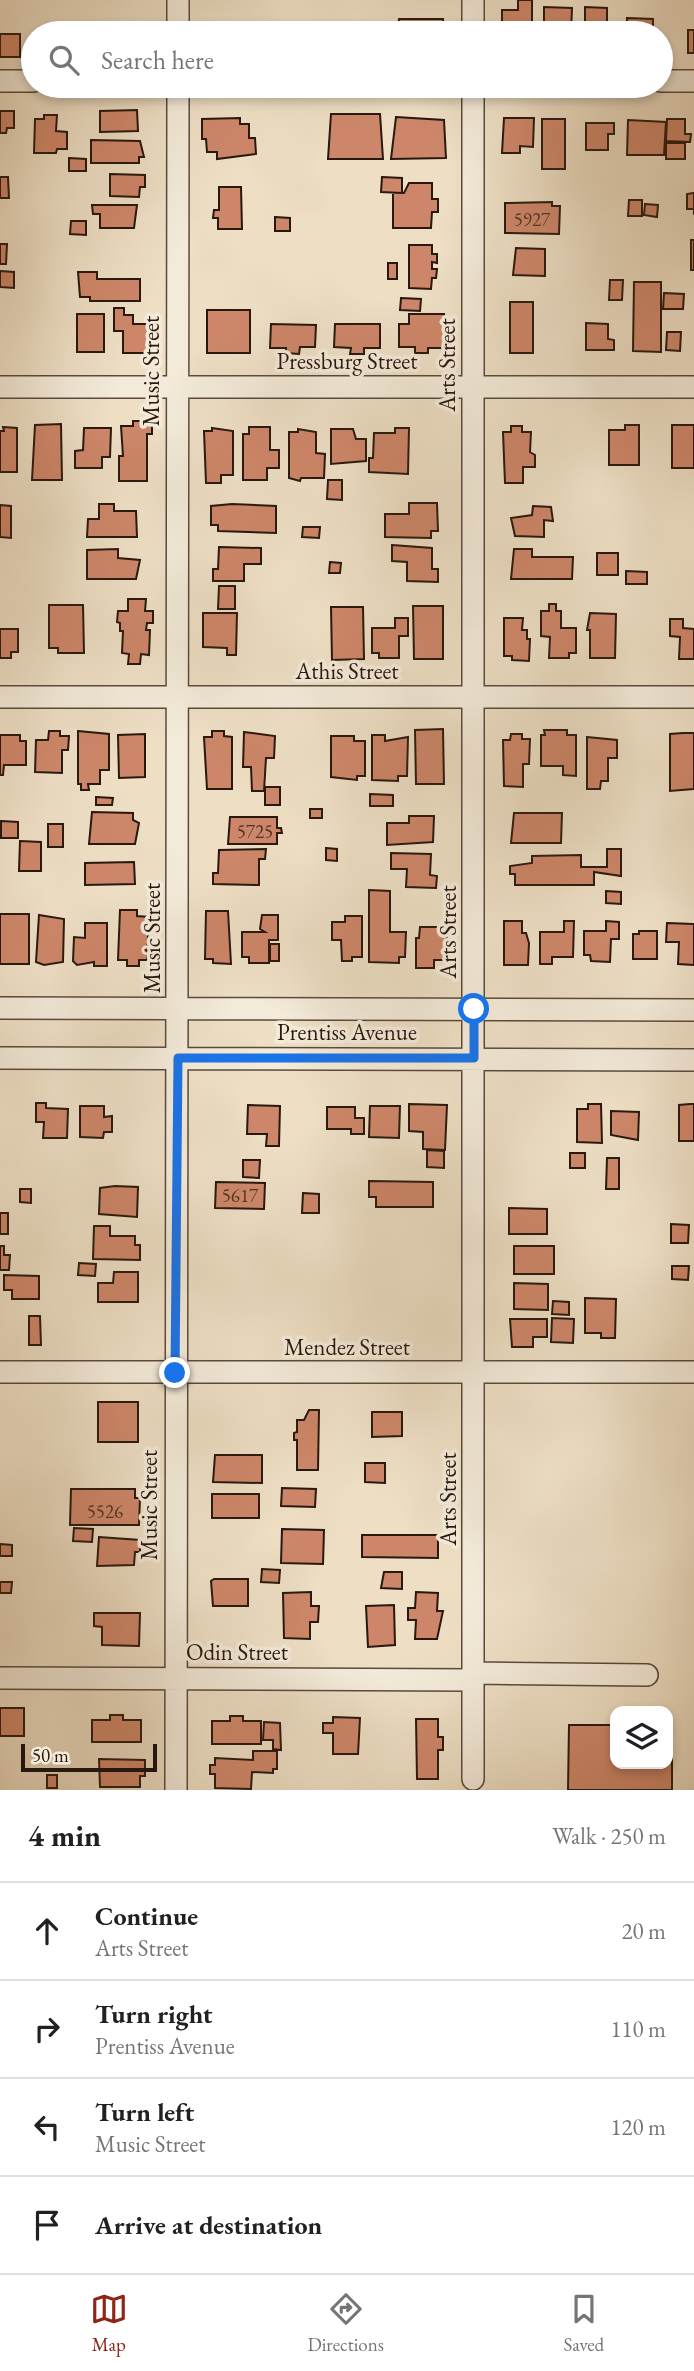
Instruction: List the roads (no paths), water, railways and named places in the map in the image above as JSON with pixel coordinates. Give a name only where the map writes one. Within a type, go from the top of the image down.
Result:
[{"type":"street","points":[[177,0],[178,21]]},
{"type":"street","points":[[473,0],[473,21]]},
{"type":"street","points":[[0,81],[21,81]]},
{"type":"street","points":[[673,81],[694,81]]},
{"type":"street","name":"Music Street","points":[[176,1790],[178,98]]},
{"type":"street","name":"Arts Street","points":[[473,98],[473,1779]]},
{"type":"street","name":"Pressburg Street","points":[[0,387],[694,387]]},
{"type":"street","name":"Athis Street","points":[[0,697],[694,697]]},
{"type":"street","name":"Prentiss Avenue","points":[[0,1008],[694,1010]]},
{"type":"street","name":"Prentiss Avenue","points":[[0,1058],[694,1060]]},
{"type":"street","name":"Mendez Street","points":[[0,1371],[694,1372]]},
{"type":"street","name":"Odin Street","points":[[0,1678],[647,1675]]}]
